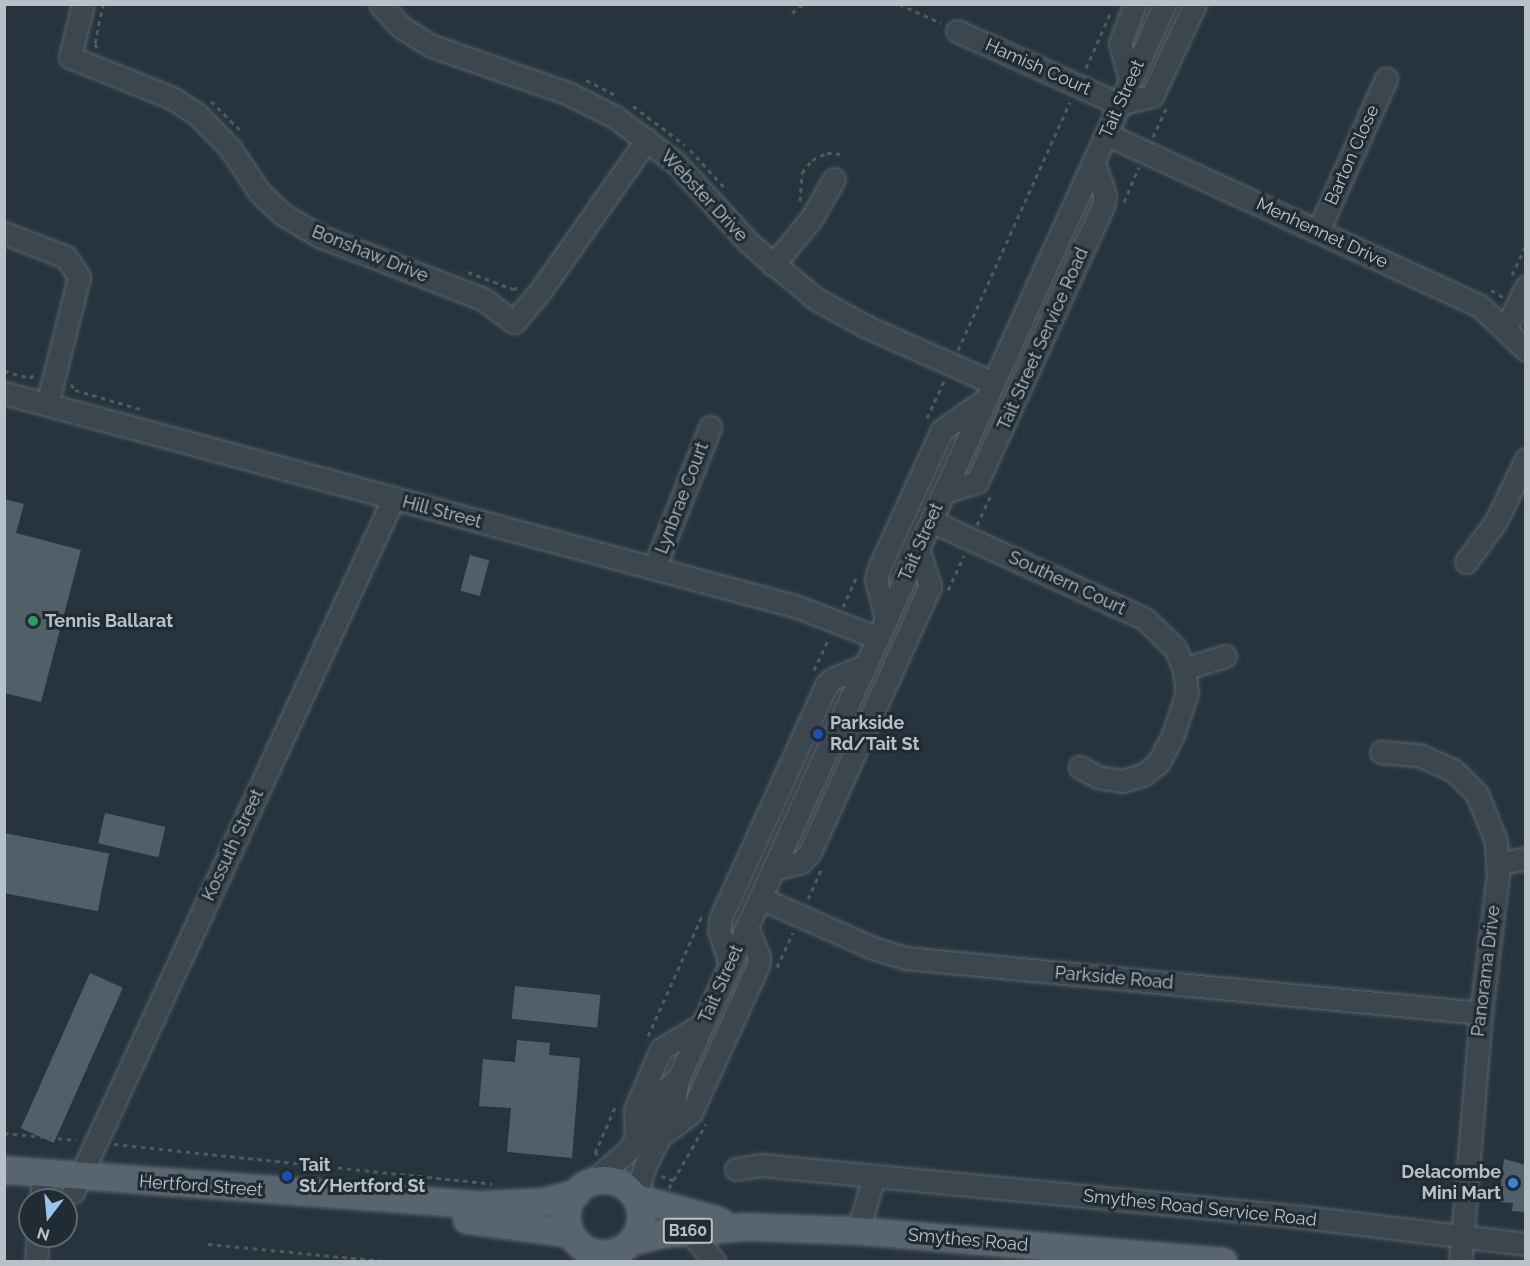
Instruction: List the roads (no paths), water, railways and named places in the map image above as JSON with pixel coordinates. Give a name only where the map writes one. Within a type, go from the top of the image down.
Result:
[{"type":"main road","name":"Hertford Street","points":[[4,1170],[76,1184],[498,1222],[572,1245]]},
{"type":"main road","name":"B160","points":[[572,1245],[600,1254],[623,1250],[641,1221],[636,1197],[617,1183],[586,1178]]},
{"type":"main road","name":"Hertford Street","points":[[62,1188],[76,1184],[480,1205],[544,1202],[586,1178]]},
{"type":"main road","points":[[572,1245],[569,1208],[586,1178]]},
{"type":"main road","name":"Smythes Road","points":[[636,1197],[667,1209],[747,1227]]},
{"type":"main road","name":"Smythes Road","points":[[623,1250],[689,1231],[747,1227],[858,1231],[1224,1262]]},
{"type":"street","name":"Bonshaw Drive","points":[[83,4],[70,57],[172,98],[197,114],[227,143],[260,193],[284,215],[319,236],[483,299],[514,322],[541,290],[646,139]]},
{"type":"street","name":"Webster Drive","points":[[380,4],[400,27],[422,41],[581,99],[646,139],[683,170],[773,265],[811,295],[850,318],[952,365],[989,392]]},
{"type":"street","points":[[1130,80],[1120,43],[1135,4]]},
{"type":"street","name":"Tait Street","points":[[636,1197],[675,1101],[678,1079],[1164,4]]},
{"type":"street","points":[[1119,104],[1152,96],[1195,4]]},
{"type":"street","name":"Hamish Court","points":[[957,31],[1119,104]]},
{"type":"street","name":"Barton Close","points":[[1318,231],[1386,79]]},
{"type":"street","name":"Menhennet Drive","points":[[1106,134],[1480,306],[1506,328],[1526,350]]},
{"type":"street","name":"Tait Street Service Road","points":[[944,492],[977,482],[1103,206],[1105,195],[1093,161]]},
{"type":"street","points":[[773,265],[811,219],[834,179]]},
{"type":"street","points":[[4,233],[62,255],[78,273],[79,283],[47,404]]},
{"type":"street","points":[[1506,328],[1526,287]]},
{"type":"street","points":[[882,628],[877,573],[912,495],[943,429],[989,392]]},
{"type":"street","name":"Hill Street","points":[[4,393],[798,608],[882,628]]},
{"type":"street","name":"Lynbrae Court","points":[[654,568],[710,427]]},
{"type":"street","points":[[1466,562],[1496,521],[1526,459]]},
{"type":"street","name":"Kossuth Street","points":[[76,1184],[393,498]]},
{"type":"street","name":"Southern Court","points":[[930,521],[1145,619],[1167,638],[1184,669],[1187,688],[1184,706],[1169,744],[1154,767],[1139,777],[1118,781],[1098,777],[1080,766]]},
{"type":"street","points":[[773,869],[801,862],[810,852],[930,586],[918,549]]},
{"type":"street","points":[[1184,669],[1225,656]]},
{"type":"street","points":[[730,964],[720,933],[720,920],[826,685],[832,679],[864,666]]},
{"type":"street","name":"Panorama Drive","points":[[1381,752],[1427,757],[1464,779],[1489,818],[1498,864],[1480,1013],[1460,1262]]},
{"type":"street","points":[[1498,864],[1526,858]]},
{"type":"street","name":"Parkside Road","points":[[760,898],[873,948],[906,958],[1480,1013]]},
{"type":"street","points":[[658,1139],[691,1113],[759,965],[759,957],[747,927]]},
{"type":"street","points":[[636,1140],[635,1109],[661,1049],[703,1024]]},
{"type":"street","name":"Tait Street","points":[[586,1178],[636,1140],[666,1089],[678,1079]]},
{"type":"street","name":"Smythes Road Service Road","points":[[736,1169],[756,1164],[1303,1217],[1461,1238],[1526,1244]]},
{"type":"street","points":[[858,1231],[874,1176]]},
{"type":"street","points":[[689,1231],[715,1262]]},
{"type":"place","name":"Tennis Ballarat","points":[[33,621]]},
{"type":"place","name":"Parkside Rd/Tait St","points":[[818,734]]},
{"type":"place","name":"Tait St/Hertford St","points":[[287,1176]]},
{"type":"place","name":"Delacombe Mini Mart","points":[[1513,1183]]}]
